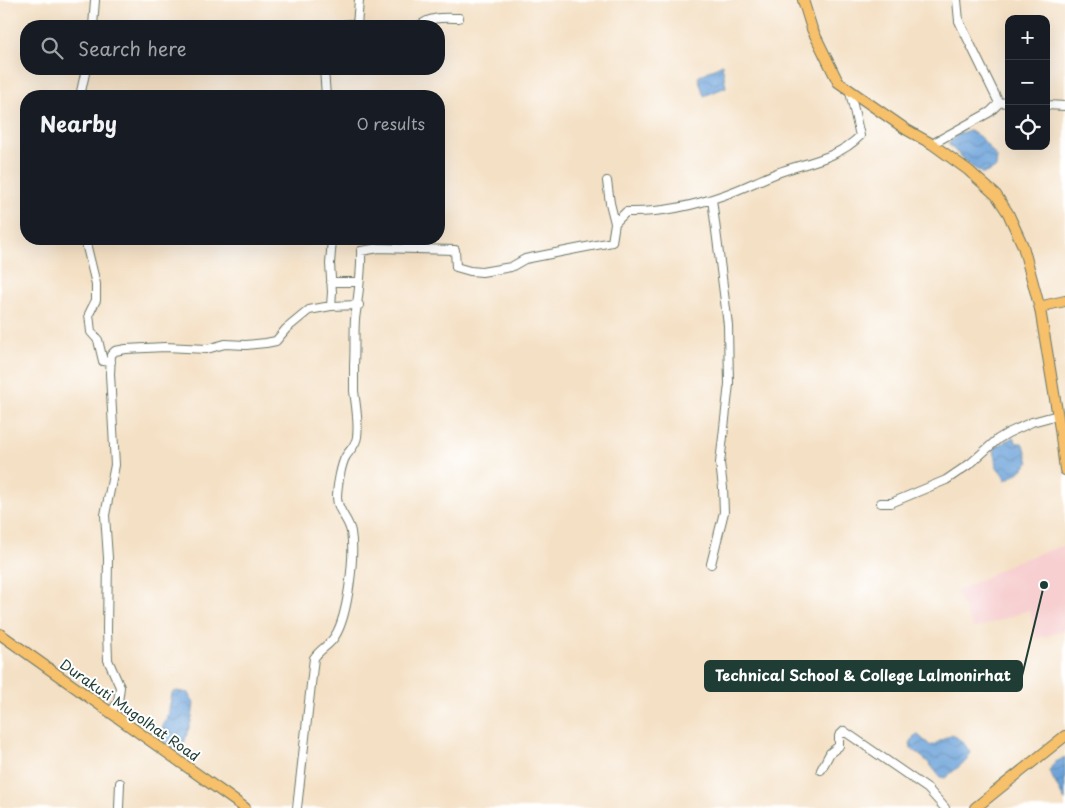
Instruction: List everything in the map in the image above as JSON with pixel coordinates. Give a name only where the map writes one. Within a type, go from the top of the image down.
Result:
[{"type":"main road","points":[[803,0],[812,29],[838,82],[850,92],[884,112],[907,130],[932,144],[968,170],[996,195],[1008,213],[1023,246],[1040,309],[1058,415],[1065,470]]},
{"type":"main road","points":[[1040,309],[1047,305],[1065,301]]},
{"type":"main road","name":"Durakuti Mugolhat Road","points":[[0,634],[245,808]]},
{"type":"main road","points":[[975,808],[1065,736]]},
{"type":"street","points":[[93,20],[95,0]]},
{"type":"street","points":[[357,20],[360,0]]},
{"type":"street","points":[[957,0],[959,21],[999,103]]},
{"type":"street","points":[[428,20],[459,18]]},
{"type":"street","points":[[81,90],[85,75]]},
{"type":"street","points":[[324,75],[326,90]]},
{"type":"street","points":[[615,223],[626,212],[681,207],[723,196],[778,172],[822,160],[851,145],[860,136],[850,92]]},
{"type":"street","points":[[932,144],[990,112],[999,103],[1005,102]]},
{"type":"street","points":[[1050,105],[1065,106]]},
{"type":"street","points":[[297,808],[314,658],[320,649],[330,643],[338,630],[342,619],[349,580],[352,543],[351,529],[339,510],[337,498],[346,456],[357,439],[358,417],[354,389],[354,363],[361,251],[379,248],[455,250],[456,267],[482,272],[511,267],[525,259],[612,242],[615,223],[607,181]]},
{"type":"street","points":[[711,564],[724,512],[720,463],[729,384],[728,325],[712,199]]},
{"type":"street","points":[[86,245],[96,284],[96,300],[89,314],[91,332],[98,340],[103,361],[111,362]]},
{"type":"street","points":[[331,306],[332,245]]},
{"type":"street","points":[[331,282],[359,282]]},
{"type":"street","points":[[110,712],[118,702],[120,687],[108,660],[107,630],[108,558],[105,515],[115,465],[110,374],[111,354],[120,350],[165,346],[207,349],[225,344],[246,345],[266,343],[276,340],[309,310],[331,306],[358,305]]},
{"type":"street","points":[[881,504],[891,503],[946,480],[971,463],[998,439],[1008,433],[1032,422],[1058,415]]},
{"type":"street","points":[[821,770],[830,753],[839,746],[839,736],[844,731],[928,789],[942,802],[945,808]]},
{"type":"street","points":[[119,808],[120,782]]},
{"type":"shaded area","points":[[1065,545],[1065,630],[1036,639],[1029,610],[974,629],[956,592],[1017,561]]},
{"type":"water","points":[[722,64],[726,87],[704,96],[698,77]]},
{"type":"water","points":[[969,130],[980,137],[997,157],[996,168],[983,174],[971,166],[948,144],[958,134]]},
{"type":"water","points":[[1013,437],[1017,443],[1022,443],[1029,463],[1017,474],[1005,480],[996,465],[994,451],[996,447]]},
{"type":"water","points":[[177,691],[189,693],[194,704],[192,718],[181,753],[168,748],[159,737],[168,716],[172,693]]},
{"type":"water","points":[[952,734],[963,742],[970,752],[967,760],[945,778],[940,777],[928,762],[911,748],[910,744],[914,736],[918,735],[931,746]]},
{"type":"water","points":[[1065,757],[1065,801],[1049,771],[1054,763]]},
{"type":"place","name":"Technical School & College Lalmonirhat","points":[[1044,585]]}]
